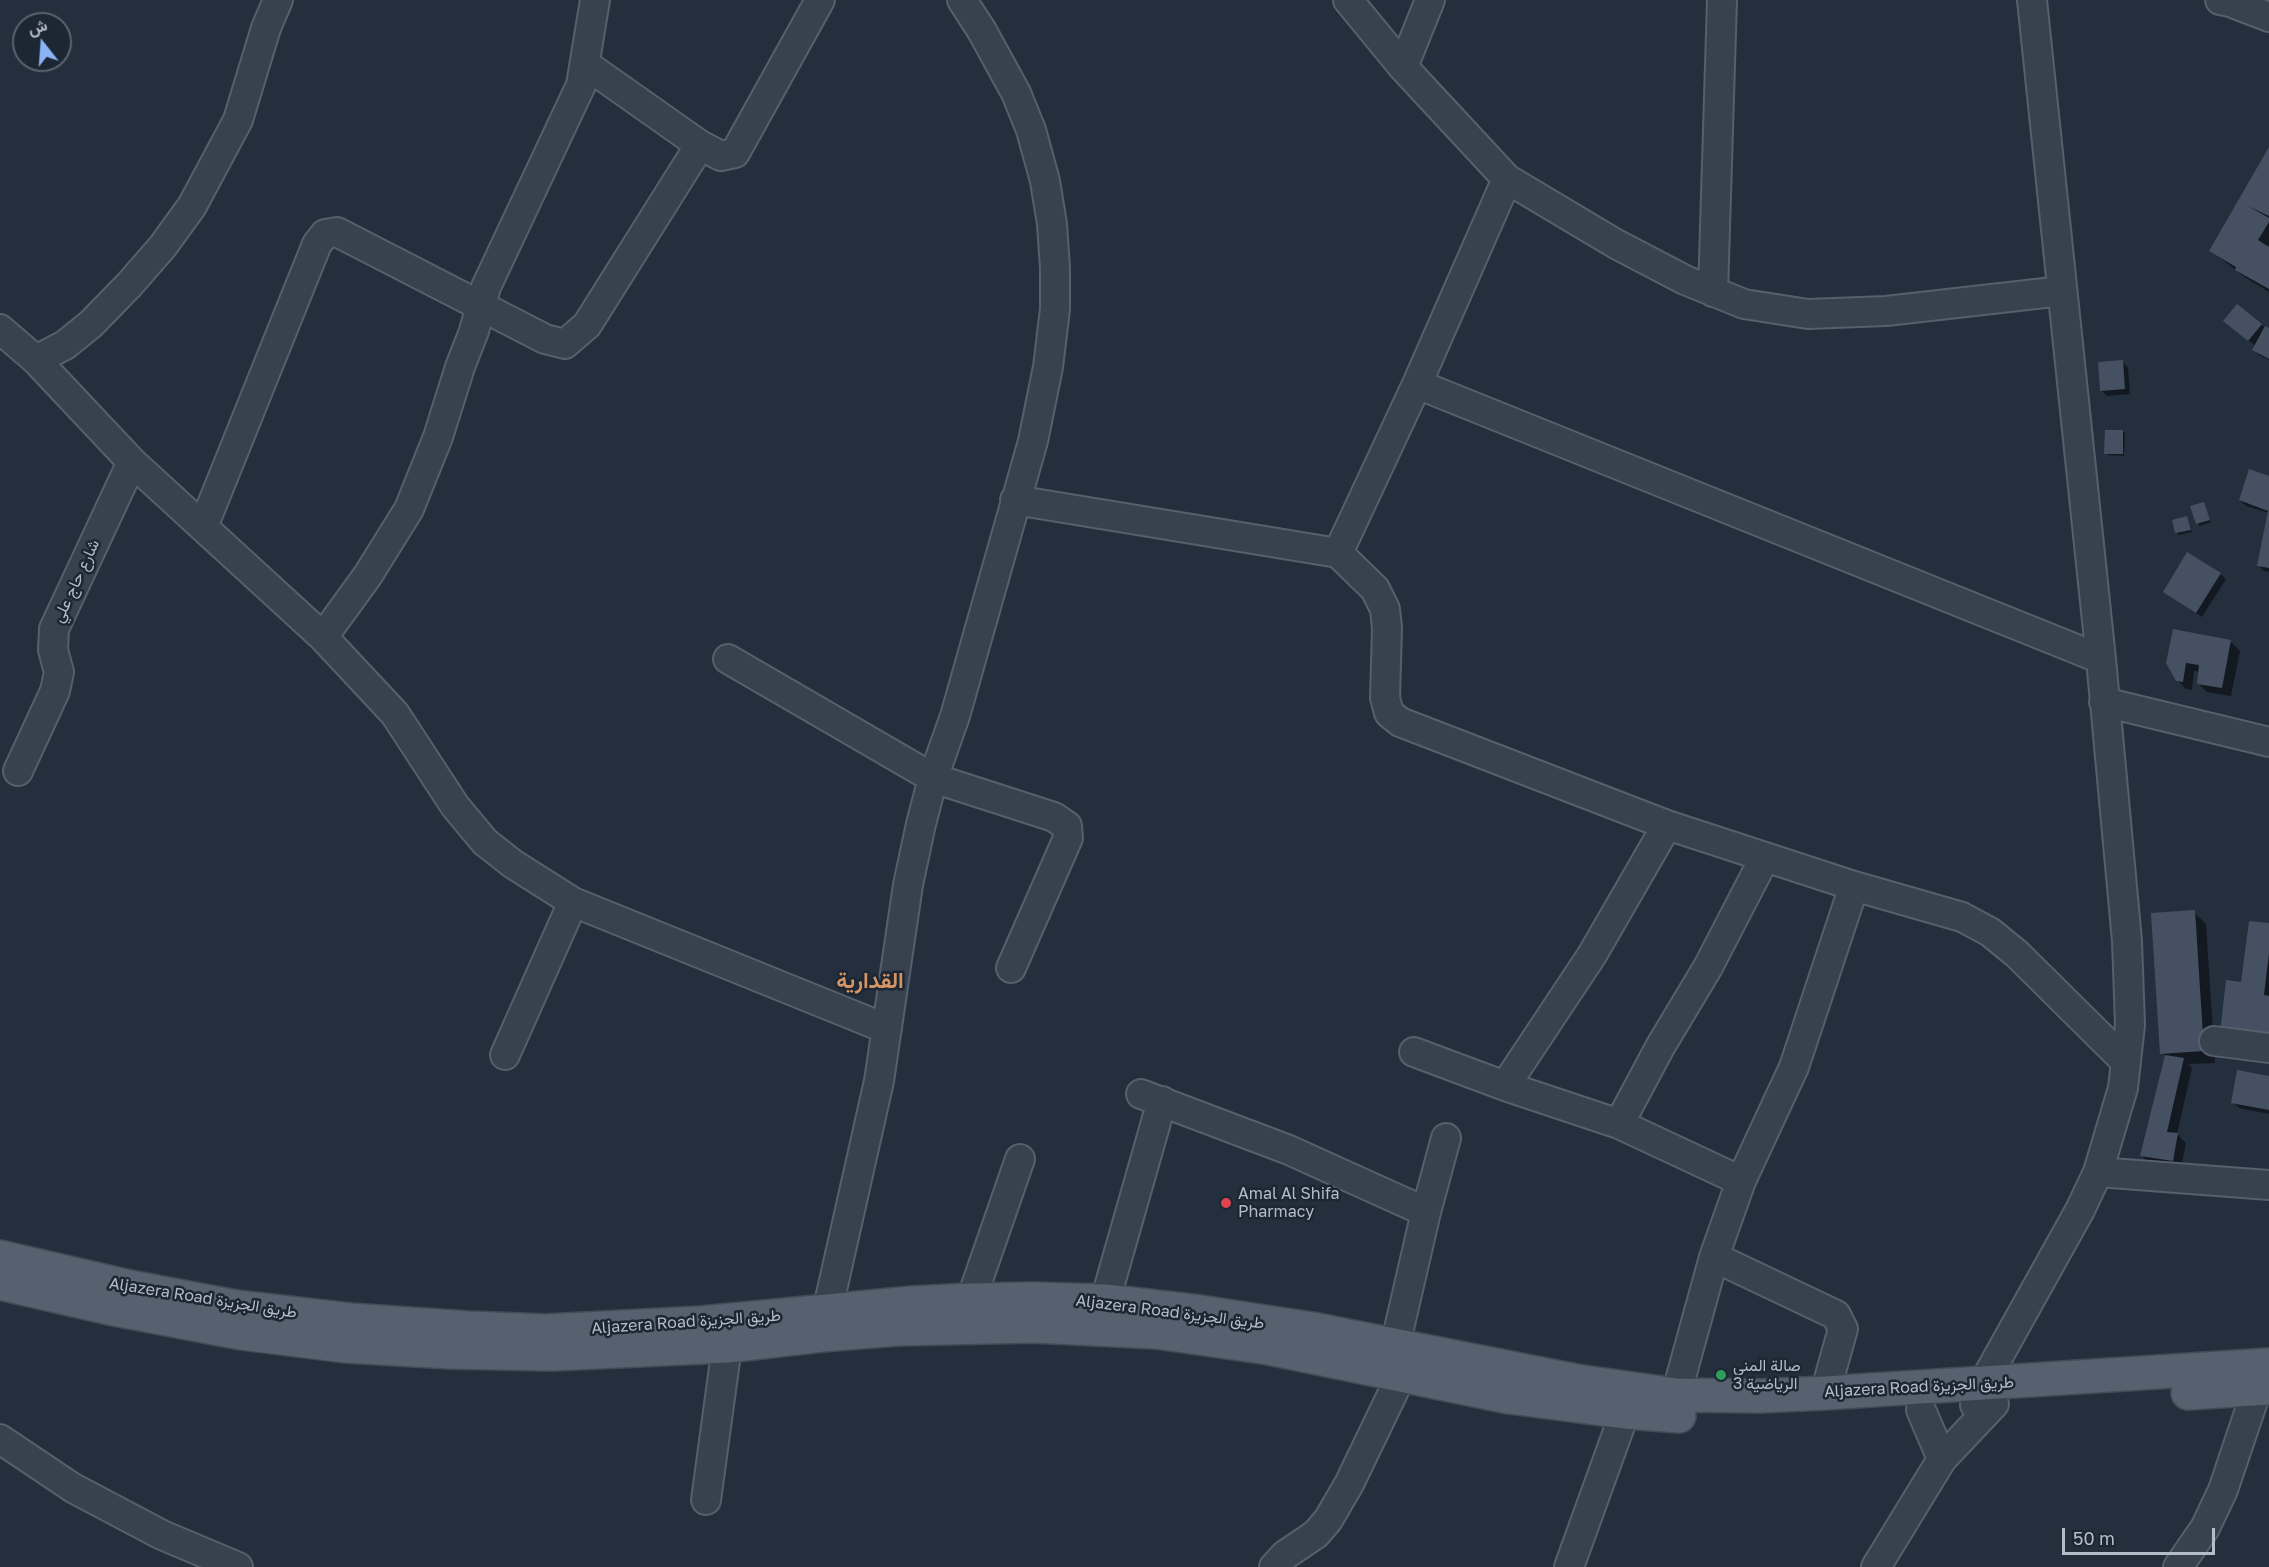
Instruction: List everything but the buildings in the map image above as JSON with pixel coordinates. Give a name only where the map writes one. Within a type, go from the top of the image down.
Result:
[{"type":"main road","name":"Aljazera Road طريق الجزيزة","points":[[0,1257],[130,1287],[236,1307],[350,1320],[546,1331],[677,1325],[825,1323],[897,1329],[1034,1326],[1156,1332],[1269,1347],[1576,1381],[1676,1395],[1760,1396],[1825,1393],[1984,1398],[2265,1381]]},
{"type":"main road","name":"Aljazera Road طريق الجزيزة","points":[[0,1283],[109,1308],[230,1331],[346,1346],[450,1352],[552,1354],[727,1346],[825,1323],[971,1300],[1105,1301],[1312,1329],[1509,1397],[1624,1412],[1698,1418],[1774,1419],[1921,1410],[1984,1398]]},
{"type":"street","points":[[36,360],[65,345],[91,324],[163,246],[192,206],[238,120],[266,28],[278,0]]},
{"type":"street","points":[[323,637],[368,575],[409,509],[438,437],[486,286],[581,85],[595,0]]},
{"type":"street","points":[[585,64],[700,145],[721,156],[735,153],[820,0]]},
{"type":"street","points":[[825,1323],[879,1081],[908,885],[921,824],[933,778],[955,716],[1033,441],[1048,367],[1055,309],[1052,224],[1045,181],[1031,130],[1016,93],[962,0]]},
{"type":"street","points":[[1348,0],[1403,67],[1506,179],[1616,244],[1713,292],[1744,304],[1808,314],[1886,311],[2062,291]]},
{"type":"street","points":[[1403,67],[1430,0]]},
{"type":"street","points":[[1713,292],[1722,0]]},
{"type":"street","points":[[1876,1567],[1942,1459],[1984,1398],[2098,1172],[2123,1088],[2130,1025],[2127,941],[2101,659],[2032,0]]},
{"type":"street","points":[[2220,0],[2269,17]]},
{"type":"street","points":[[203,527],[317,244],[325,234],[337,232],[545,339],[565,344],[587,325],[700,145]]},
{"type":"street","points":[[1338,553],[1417,384],[1506,179]]},
{"type":"street","points":[[0,329],[36,360],[132,462],[323,637],[394,714],[455,806],[485,842],[513,864],[573,902],[887,1029]]},
{"type":"street","points":[[1417,384],[2101,659]]},
{"type":"street","name":"شارع حاج علي","points":[[18,771],[55,691],[59,672],[53,650],[54,629],[132,462]]},
{"type":"street","points":[[1015,500],[1338,553],[1375,589],[1385,609],[1387,628],[1385,698],[1389,713],[1400,722],[1667,825],[1854,886],[1962,917],[1990,932],[2016,954],[2126,1062]]},
{"type":"street","points":[[728,659],[933,778],[1054,817],[1067,826],[1068,838],[1011,969]]},
{"type":"street","points":[[2104,702],[2269,742]]},
{"type":"street","points":[[1505,1086],[1592,955],[1667,825]]},
{"type":"street","points":[[1618,1124],[1660,1047],[1708,967],[1765,857]]},
{"type":"street","points":[[1676,1395],[1714,1257],[1741,1181],[1794,1067],[1854,886]]},
{"type":"street","points":[[505,1055],[573,902]]},
{"type":"street","points":[[2214,1041],[2269,1048]]},
{"type":"street","points":[[1414,1052],[1618,1124],[1741,1181]]},
{"type":"street","points":[[1105,1301],[1151,1097],[1289,1150],[1426,1212]]},
{"type":"street","points":[[1274,1567],[1285,1556],[1316,1534],[1328,1520],[1349,1484],[1398,1360],[1426,1212],[1446,1138]]},
{"type":"street","points":[[971,1300],[1020,1159]]},
{"type":"street","points":[[2098,1172],[2269,1185]]},
{"type":"street","points":[[1714,1257],[1836,1315],[1843,1329],[1825,1393]]},
{"type":"street","points":[[706,1500],[727,1346]]},
{"type":"street","points":[[2178,1567],[2205,1528],[2223,1490],[2265,1381]]},
{"type":"street","points":[[1921,1410],[1942,1459]]},
{"type":"street","points":[[1569,1567],[1624,1412]]},
{"type":"street","points":[[0,1439],[83,1493],[162,1535],[238,1567]]},
{"type":"place","name":"Amal Al Shifa Pharmacy","points":[[1226,1203]]},
{"type":"place","name":"صالة المنى الرياضية 3","points":[[1721,1375]]},
{"type":"district","name":"القدارية","points":[[870,981]]}]
